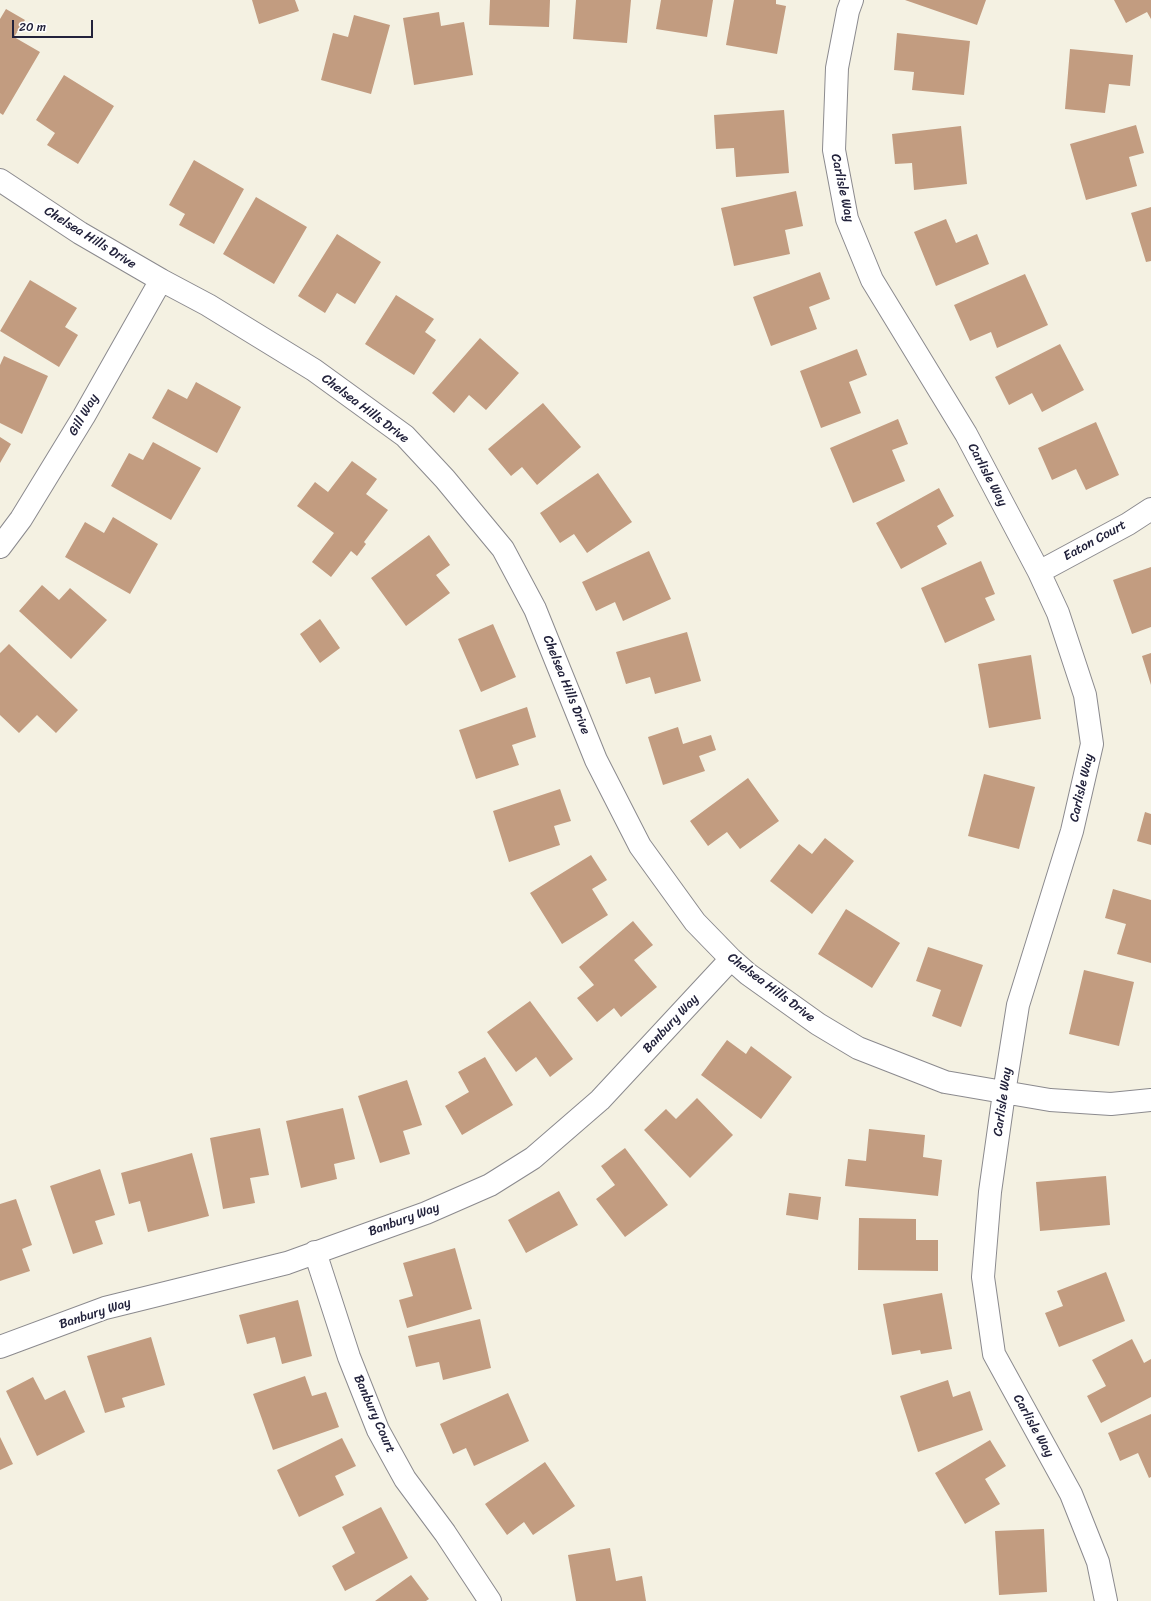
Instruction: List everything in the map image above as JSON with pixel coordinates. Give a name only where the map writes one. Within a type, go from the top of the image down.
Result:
[{"type":"street","name":"Carlisle Way","points":[[852,0],[848,11],[837,68],[834,150],[847,219],[872,280],[966,434],[1039,572],[1058,613],[1085,695],[1092,744],[1072,831],[1018,1006],[990,1192],[983,1277],[994,1354],[1071,1494],[1098,1562],[1106,1601]]},
{"type":"street","name":"Chelsea Hills Drive","points":[[0,180],[80,233],[161,280],[208,305],[314,370],[405,436],[446,479],[503,549],[535,609],[596,760],[640,846],[695,922],[748,974],[818,1024],[858,1048],[946,1082],[1050,1100],[1111,1104],[1151,1100]]},
{"type":"street","name":"Gill Way","points":[[0,547],[21,519],[84,416],[161,280]]},
{"type":"street","name":"Eaton Court","points":[[1039,572],[1128,524],[1151,509]]},
{"type":"street","name":"Banbury Way","points":[[0,1347],[105,1308],[287,1263],[426,1214],[490,1185],[533,1158],[600,1100],[731,959]]},
{"type":"street","name":"Banbury Court","points":[[315,1252],[349,1357],[378,1430],[405,1479],[445,1533],[490,1601]]},
{"type":"building","points":[[252,0],[295,0],[299,11],[259,24]]},
{"type":"building","points":[[490,0],[550,0],[549,27],[489,25]]},
{"type":"building","points":[[576,0],[631,0],[627,43],[573,39]]},
{"type":"building","points":[[661,0],[713,0],[707,37],[656,29]]},
{"type":"building","points":[[734,0],[776,0],[776,4],[786,6],[777,54],[726,45]]},
{"type":"building","points":[[905,0],[986,0],[977,25]]},
{"type":"building","points":[[1114,0],[1151,0],[1151,19],[1147,12],[1126,23]]},
{"type":"building","points":[[6,9],[25,20],[14,37],[40,52],[3,115],[0,113],[0,19]]},
{"type":"building","points":[[439,12],[441,26],[464,22],[473,75],[414,85],[403,18]]},
{"type":"building","points":[[354,15],[390,25],[371,94],[321,80],[333,33],[348,37]]},
{"type":"building","points":[[897,33],[970,41],[964,95],[912,90],[914,72],[894,70]]},
{"type":"building","points":[[1070,49],[1133,55],[1130,86],[1109,84],[1105,113],[1065,109]]},
{"type":"building","points":[[64,75],[114,106],[78,164],[47,145],[55,133],[36,120]]},
{"type":"building","points":[[784,110],[789,173],[736,177],[734,148],[716,149],[714,115]]},
{"type":"building","points":[[1136,125],[1144,153],[1129,157],[1137,186],[1086,200],[1070,144]]},
{"type":"building","points":[[961,126],[967,184],[914,190],[912,163],[895,164],[892,134]]},
{"type":"building","points":[[194,160],[244,189],[214,244],[179,225],[185,214],[169,205]]},
{"type":"building","points":[[796,191],[803,226],[785,230],[790,254],[734,266],[721,208]]},
{"type":"building","points":[[256,197],[307,227],[274,284],[223,254]]},
{"type":"building","points":[[1151,207],[1151,261],[1146,262],[1131,213]]},
{"type":"building","points":[[946,219],[956,243],[977,234],[989,264],[936,286],[914,232]]},
{"type":"building","points":[[337,234],[381,262],[355,304],[337,293],[325,313],[298,296]]},
{"type":"building","points":[[820,272],[830,299],[809,307],[817,329],[771,346],[753,297]]},
{"type":"building","points":[[1025,274],[1048,325],[997,348],[991,332],[970,341],[954,305]]},
{"type":"building","points":[[30,280],[77,308],[65,327],[78,335],[59,367],[0,331]]},
{"type":"building","points":[[396,295],[434,319],[425,332],[436,340],[414,375],[365,344]]},
{"type":"building","points":[[480,338],[519,373],[486,410],[469,395],[454,413],[432,393]]},
{"type":"building","points":[[1060,344],[1084,390],[1042,412],[1032,393],[1009,405],[995,377]]},
{"type":"building","points":[[857,349],[867,375],[849,382],[861,413],[821,428],[800,371]]},
{"type":"building","points":[[4,356],[48,376],[22,434],[0,423],[0,365]]},
{"type":"building","points":[[196,382],[241,407],[217,453],[152,418],[168,389],[187,399]]},
{"type":"building","points":[[543,403],[581,447],[537,485],[522,467],[511,476],[488,449]]},
{"type":"building","points":[[898,419],[908,444],[892,450],[905,481],[853,503],[830,448]]},
{"type":"building","points":[[1096,422],[1119,475],[1086,490],[1076,469],[1052,480],[1038,448]]},
{"type":"building","points":[[0,437],[11,444],[0,463]]},
{"type":"building","points":[[153,442],[201,468],[171,520],[111,486],[129,453],[143,460]]},
{"type":"building","points":[[352,461],[377,479],[366,494],[388,510],[364,542],[366,544],[357,556],[351,551],[331,577],[312,562],[334,533],[297,506],[315,482],[328,492]]},
{"type":"building","points":[[598,473],[632,522],[587,553],[574,534],[560,543],[540,513]]},
{"type":"building","points":[[939,488],[954,516],[937,526],[947,544],[901,569],[876,523]]},
{"type":"building","points":[[113,517],[158,544],[130,594],[65,557],[85,522],[104,533]]},
{"type":"building","points":[[429,535],[450,565],[436,575],[450,593],[406,626],[371,578]]},
{"type":"building","points":[[649,551],[671,599],[623,621],[615,602],[596,611],[582,582]]},
{"type":"building","points":[[981,561],[995,594],[985,598],[995,620],[945,643],[921,588]]},
{"type":"building","points":[[1151,567],[1151,627],[1132,634],[1113,580]]},
{"type":"building","points":[[42,585],[59,600],[70,588],[107,620],[71,659],[19,611]]},
{"type":"building","points":[[320,619],[340,648],[320,663],[300,634]]},
{"type":"building","points":[[493,624],[516,677],[481,692],[458,639]]},
{"type":"building","points":[[687,632],[701,681],[655,694],[650,677],[626,684],[616,652]]},
{"type":"building","points":[[9,644],[78,710],[56,733],[37,715],[19,733],[0,715],[0,653]]},
{"type":"building","points":[[1151,653],[1151,685],[1142,656]]},
{"type":"building","points":[[1031,655],[1041,719],[989,728],[978,664]]},
{"type":"building","points":[[527,707],[536,737],[512,745],[519,765],[476,779],[459,730]]},
{"type":"building","points":[[678,727],[683,744],[711,735],[716,750],[699,756],[705,771],[663,785],[648,737]]},
{"type":"building","points":[[984,774],[1035,787],[1019,849],[968,836]]},
{"type":"building","points":[[748,778],[779,821],[740,849],[727,832],[708,846],[690,821]]},
{"type":"building","points":[[560,789],[571,821],[554,826],[560,845],[509,862],[493,811]]},
{"type":"building","points":[[1145,812],[1151,814],[1151,845],[1137,841]]},
{"type":"building","points":[[825,838],[854,861],[812,914],[770,881],[799,844],[812,854]]},
{"type":"building","points":[[591,855],[607,880],[592,889],[608,915],[562,944],[530,893]]},
{"type":"building","points":[[1113,889],[1151,900],[1151,963],[1117,954],[1126,924],[1105,918]]},
{"type":"building","points":[[846,909],[900,943],[872,988],[818,954]]},
{"type":"building","points":[[633,921],[653,945],[634,960],[657,987],[621,1017],[614,1008],[597,1022],[577,998],[594,985],[579,967]]},
{"type":"building","points":[[928,947],[983,965],[961,1027],[932,1016],[941,990],[916,981]]},
{"type":"building","points":[[1084,970],[1134,982],[1119,1046],[1069,1034]]},
{"type":"building","points":[[530,1001],[573,1059],[550,1077],[536,1057],[516,1072],[487,1032]]},
{"type":"building","points":[[727,1040],[746,1054],[751,1046],[792,1077],[761,1119],[701,1075]]},
{"type":"building","points":[[485,1057],[513,1105],[462,1135],[445,1106],[469,1092],[458,1072]]},
{"type":"building","points":[[407,1080],[422,1125],[403,1131],[410,1154],[380,1163],[358,1096]]},
{"type":"building","points":[[697,1098],[733,1135],[690,1178],[644,1130],[666,1109],[676,1119]]},
{"type":"building","points":[[343,1108],[355,1159],[334,1164],[337,1179],[301,1188],[286,1121]]},
{"type":"building","points":[[260,1128],[269,1175],[250,1178],[255,1203],[223,1209],[210,1138]]},
{"type":"building","points":[[869,1129],[925,1135],[923,1157],[942,1160],[938,1196],[845,1186],[848,1159],[866,1161]]},
{"type":"building","points":[[625,1148],[668,1205],[625,1237],[596,1199],[615,1185],[601,1166]]},
{"type":"building","points":[[192,1153],[209,1216],[148,1232],[140,1201],[129,1204],[121,1173]]},
{"type":"building","points":[[100,1169],[115,1215],[95,1221],[103,1244],[73,1254],[50,1186]]},
{"type":"building","points":[[1106,1176],[1110,1225],[1040,1231],[1036,1182]]},
{"type":"building","points":[[559,1191],[578,1225],[526,1253],[508,1220]]},
{"type":"building","points":[[789,1193],[821,1197],[818,1220],[786,1215]]},
{"type":"building","points":[[16,1199],[32,1245],[22,1249],[30,1271],[0,1281],[0,1204]]},
{"type":"building","points":[[859,1218],[916,1219],[916,1240],[938,1240],[938,1271],[858,1270]]},
{"type":"building","points":[[455,1248],[472,1309],[407,1328],[399,1300],[413,1296],[403,1263]]},
{"type":"building","points":[[1106,1272],[1125,1321],[1059,1347],[1045,1313],[1063,1306],[1057,1291]]},
{"type":"building","points":[[942,1293],[952,1349],[921,1354],[920,1350],[892,1355],[883,1304]]},
{"type":"building","points":[[298,1300],[312,1356],[282,1364],[275,1337],[247,1344],[239,1315]]},
{"type":"building","points":[[480,1319],[491,1368],[443,1380],[439,1362],[416,1367],[408,1336]]},
{"type":"building","points":[[151,1337],[165,1385],[122,1398],[125,1407],[105,1413],[87,1356]]},
{"type":"building","points":[[1132,1339],[1144,1363],[1151,1359],[1151,1397],[1101,1423],[1087,1396],[1106,1386],[1092,1360]]},
{"type":"building","points":[[305,1376],[312,1396],[326,1392],[339,1427],[273,1450],[253,1394]]},
{"type":"building","points":[[33,1377],[45,1400],[65,1390],[85,1432],[37,1456],[6,1391]]},
{"type":"building","points":[[948,1380],[953,1397],[970,1391],[983,1430],[918,1452],[900,1396]]},
{"type":"building","points":[[508,1393],[529,1441],[474,1466],[466,1448],[453,1454],[440,1424]]},
{"type":"building","points":[[1151,1414],[1151,1477],[1149,1478],[1138,1453],[1120,1461],[1108,1433]]},
{"type":"building","points":[[0,1437],[13,1464],[0,1470]]},
{"type":"building","points":[[342,1438],[356,1466],[335,1476],[344,1495],[299,1517],[277,1470]]},
{"type":"building","points":[[990,1440],[1006,1466],[985,1479],[1000,1504],[965,1524],[935,1473]]},
{"type":"building","points":[[545,1462],[575,1506],[533,1535],[524,1522],[507,1535],[485,1504]]},
{"type":"building","points":[[381,1507],[408,1558],[345,1591],[332,1566],[355,1553],[342,1527]]},
{"type":"building","points":[[1044,1529],[1047,1592],[999,1595],[995,1531]]},
{"type":"building","points":[[610,1548],[616,1581],[642,1576],[646,1601],[576,1601],[568,1555]]},
{"type":"building","points":[[411,1575],[429,1599],[426,1601],[375,1601]]}]
